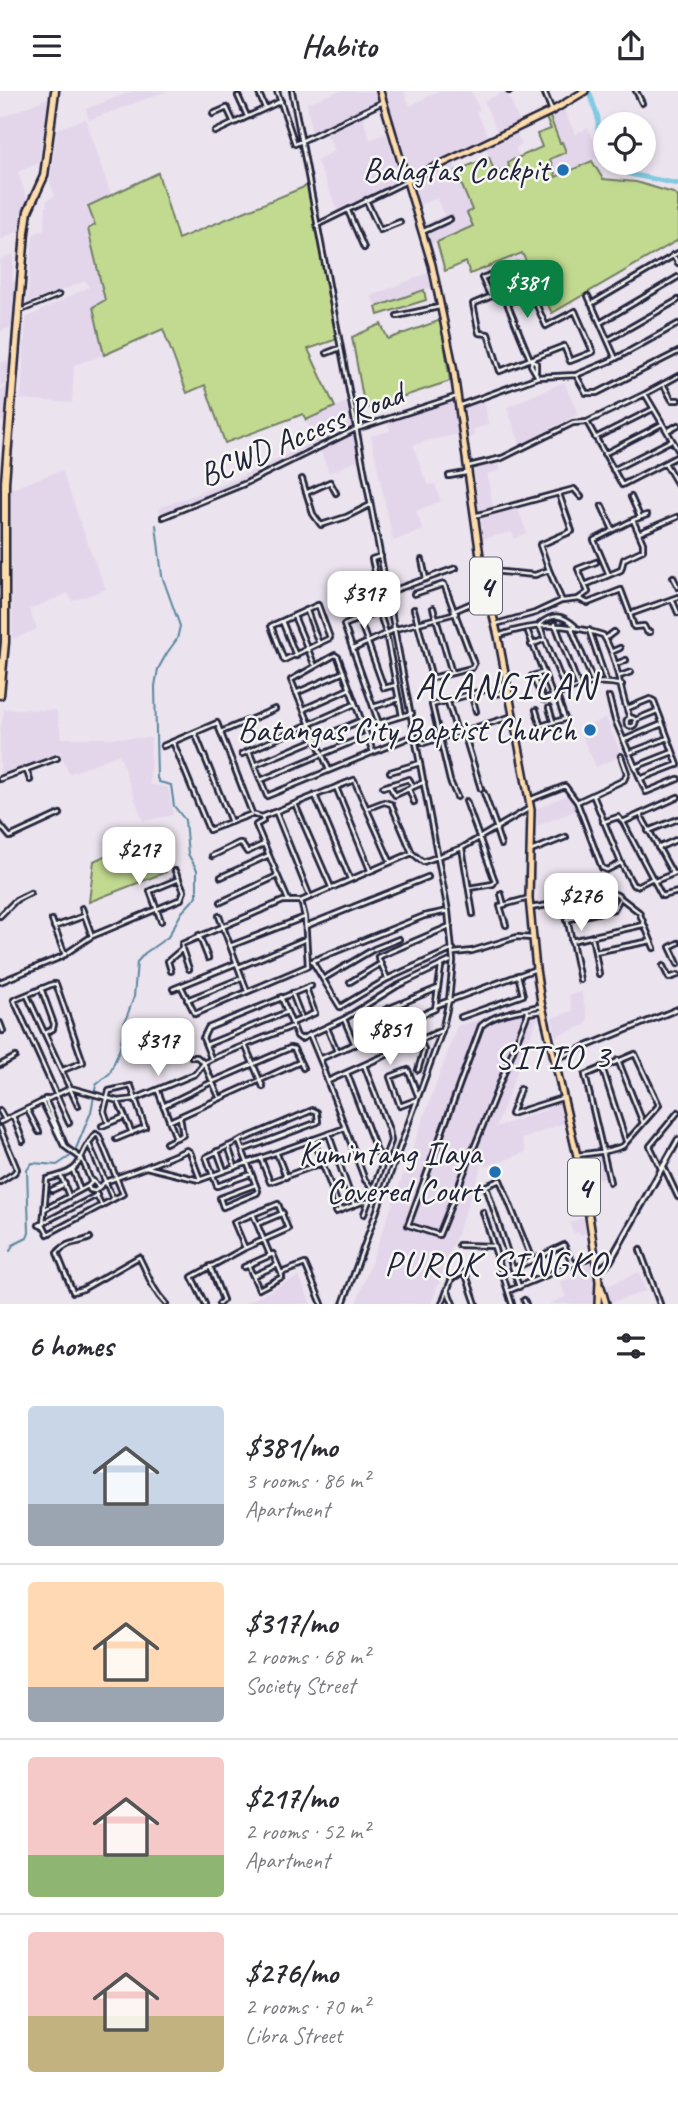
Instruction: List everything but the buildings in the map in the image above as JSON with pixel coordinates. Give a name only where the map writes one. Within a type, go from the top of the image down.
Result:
[{"type":"highway","points":[[0,695],[5,642],[5,482],[27,216],[44,176],[55,91]]},
{"type":"main road","name":"4","points":[[380,91],[442,306],[460,405],[482,571],[496,624],[506,692],[529,800],[530,908],[536,969],[578,1156],[602,1303]]},
{"type":"main road","points":[[406,181],[552,111],[585,91]]},
{"type":"street","points":[[258,91],[265,108]]},
{"type":"street","points":[[277,91],[295,144],[383,102]]},
{"type":"street","points":[[292,91],[412,713],[453,951],[449,1000],[442,1031],[343,1304]]},
{"type":"street","points":[[544,91],[552,111]]},
{"type":"street","points":[[636,91],[642,103]]},
{"type":"street","points":[[238,96],[247,116]]},
{"type":"street","points":[[215,132],[281,101]]},
{"type":"street","points":[[213,114],[228,108],[234,123]]},
{"type":"street","points":[[317,225],[406,181]]},
{"type":"street","points":[[366,200],[380,230],[400,222]]},
{"type":"street","points":[[348,211],[364,248]]},
{"type":"street","points":[[422,232],[450,219]]},
{"type":"street","points":[[591,304],[678,253]]},
{"type":"street","points":[[673,255],[678,263]]},
{"type":"street","points":[[490,295],[482,278],[517,265],[546,325],[575,311],[593,352],[570,361],[564,346],[500,371],[488,334],[479,333],[473,304],[525,282]]},
{"type":"street","points":[[600,323],[678,277]]},
{"type":"street","points":[[501,290],[531,359],[536,363],[538,377]]},
{"type":"street","points":[[19,311],[60,295]]},
{"type":"street","points":[[588,296],[615,359]]},
{"type":"street","points":[[608,340],[678,300]]},
{"type":"street","points":[[397,316],[442,306]]},
{"type":"street","points":[[460,405],[538,377],[553,374],[576,375],[615,359],[678,324]]},
{"type":"street","points":[[327,353],[340,348]]},
{"type":"street","points":[[576,375],[582,390],[592,394],[678,352]]},
{"type":"street","points":[[449,476],[502,458],[573,423],[587,422],[678,376]]},
{"type":"street","points":[[663,384],[672,400],[678,400]]},
{"type":"street","points":[[645,394],[678,450]]},
{"type":"street","name":"BCWD Access Road","points":[[163,517],[244,484],[356,429],[458,396]]},
{"type":"street","points":[[595,438],[653,409]]},
{"type":"street","points":[[587,422],[620,484],[624,485],[678,456]]},
{"type":"street","points":[[604,454],[662,423]]},
{"type":"street","points":[[667,431],[678,425]]},
{"type":"street","points":[[612,470],[672,440]]},
{"type":"street","points":[[665,463],[678,485]]},
{"type":"street","points":[[302,479],[313,515],[321,525],[370,505]]},
{"type":"street","points":[[306,493],[330,482],[336,493]]},
{"type":"street","points":[[474,516],[574,489],[581,497]]},
{"type":"street","points":[[559,492],[572,531],[540,545],[562,601]]},
{"type":"street","points":[[631,497],[640,517]]},
{"type":"street","points":[[602,506],[613,530]]},
{"type":"street","points":[[609,575],[594,542],[597,537],[647,515]]},
{"type":"street","points":[[639,533],[677,517]]},
{"type":"street","points":[[585,585],[623,568],[626,558],[643,550],[633,520]]},
{"type":"street","points":[[380,594],[372,559],[381,556]]},
{"type":"street","points":[[422,560],[426,579]]},
{"type":"street","points":[[496,624],[534,613],[562,601],[578,599],[587,593],[578,569],[596,562]]},
{"type":"street","points":[[389,592],[456,568]]},
{"type":"street","points":[[482,571],[535,575],[549,570]]},
{"type":"street","points":[[673,577],[678,587]]},
{"type":"street","points":[[414,594],[444,584],[474,666],[432,678],[414,609]]},
{"type":"street","points":[[578,599],[588,603],[621,590],[634,627],[644,626],[647,632],[650,632]]},
{"type":"street","points":[[352,649],[396,629],[418,625],[455,612],[488,596]]},
{"type":"street","points":[[631,614],[678,597]]},
{"type":"street","points":[[672,599],[678,613]]},
{"type":"street","points":[[320,605],[330,638],[284,660],[271,626],[306,610],[320,605]]},
{"type":"street","points":[[381,729],[344,625],[391,605]]},
{"type":"street","points":[[433,608],[452,673]]},
{"type":"street","points":[[306,610],[319,644]]},
{"type":"street","points":[[379,611],[386,633],[402,716]]},
{"type":"street","points":[[294,615],[315,665]]},
{"type":"street","points":[[539,625],[557,615],[578,628]]},
{"type":"street","points":[[359,618],[384,688],[396,685]]},
{"type":"street","points":[[282,621],[296,656]]},
{"type":"street","points":[[498,636],[520,628],[555,624],[603,635],[620,676],[630,718],[635,720],[657,711]]},
{"type":"street","points":[[555,624],[579,687]]},
{"type":"street","points":[[539,625],[566,692]]},
{"type":"street","points":[[571,627],[593,681]]},
{"type":"street","points":[[589,630],[606,681]]},
{"type":"street","points":[[528,632],[542,673],[565,719],[540,726]]},
{"type":"street","points":[[606,638],[614,632]]},
{"type":"street","points":[[531,645],[545,639]]},
{"type":"street","points":[[611,652],[620,647]]},
{"type":"street","points":[[329,770],[291,678],[337,656],[373,753]]},
{"type":"street","points":[[616,664],[626,660]]},
{"type":"street","points":[[296,693],[344,672]]},
{"type":"street","points":[[620,676],[631,672]]},
{"type":"street","points":[[542,673],[532,676],[544,700],[593,681],[622,685]]},
{"type":"street","points":[[304,709],[350,689]]},
{"type":"street","points":[[457,797],[450,781],[432,705],[488,689],[491,694],[506,692]]},
{"type":"street","points":[[471,693],[476,711]]},
{"type":"street","points":[[609,697],[618,727],[646,792],[678,779]]},
{"type":"street","points":[[373,707],[399,699]]},
{"type":"street","points":[[447,699],[457,732]]},
{"type":"street","points":[[626,709],[652,699],[678,765],[640,779]]},
{"type":"street","points":[[242,754],[355,704]]},
{"type":"street","points":[[549,708],[554,722]]},
{"type":"street","points":[[220,733],[275,709]]},
{"type":"street","points":[[536,710],[542,731]]},
{"type":"street","points":[[379,723],[412,713]]},
{"type":"street","points":[[249,751],[267,796],[410,737],[416,737],[424,743],[513,716]]},
{"type":"street","points":[[618,727],[627,723],[630,718]]},
{"type":"street","points":[[255,765],[360,720]]},
{"type":"street","points":[[627,723],[633,726],[635,720]]},
{"type":"street","points":[[163,746],[217,723],[252,814]]},
{"type":"street","points":[[624,740],[662,724]]},
{"type":"street","points":[[463,730],[481,789]]},
{"type":"street","points":[[195,733],[231,822]]},
{"type":"street","points":[[261,780],[366,736]]},
{"type":"street","points":[[629,753],[668,738]]},
{"type":"street","points":[[173,742],[209,830],[252,814],[262,817],[354,780],[390,861]]},
{"type":"street","points":[[635,767],[673,752]]},
{"type":"street","points":[[577,802],[624,780],[627,773],[621,756]]},
{"type":"street","points":[[0,779],[57,758]]},
{"type":"street","points":[[390,772],[421,763]]},
{"type":"street","points":[[26,769],[30,780]]},
{"type":"street","points":[[383,787],[409,779],[413,787]]},
{"type":"street","points":[[389,785],[396,795],[424,782]]},
{"type":"street","points":[[529,800],[563,786],[577,802],[602,868],[607,870],[621,863]]},
{"type":"street","points":[[336,787],[370,870]]},
{"type":"street","points":[[409,789],[414,802]]},
{"type":"street","points":[[484,793],[501,845]]},
{"type":"street","points":[[315,795],[350,879]]},
{"type":"street","points":[[593,795],[633,885],[678,872]]},
{"type":"street","points":[[623,822],[678,797]]},
{"type":"street","points":[[466,801],[495,881],[493,884],[469,888]]},
{"type":"street","points":[[368,809],[384,802],[391,804],[412,853],[423,862],[439,858],[480,839],[530,808]]},
{"type":"street","points":[[295,803],[331,887]]},
{"type":"street","points":[[276,812],[310,897]]},
{"type":"street","points":[[0,825],[10,837],[60,814]]},
{"type":"street","points":[[640,814],[673,874]]},
{"type":"street","points":[[262,817],[263,821],[256,825],[288,900]]},
{"type":"street","points":[[603,822],[618,817],[662,896],[678,892]]},
{"type":"street","points":[[648,831],[678,818]]},
{"type":"street","points":[[531,851],[566,837]]},
{"type":"street","points":[[658,848],[678,839]]},
{"type":"street","points":[[212,856],[239,843],[242,843],[246,852],[264,844]]},
{"type":"street","points":[[462,848],[473,914]]},
{"type":"street","points":[[189,969],[182,944],[199,935],[288,900],[302,901],[412,853]]},
{"type":"street","points":[[221,877],[269,855]]},
{"type":"street","points":[[0,982],[65,955],[92,936],[182,898],[184,891],[175,871]]},
{"type":"street","points":[[221,902],[277,876]]},
{"type":"street","points":[[306,926],[428,877]]},
{"type":"street","points":[[161,922],[150,891],[179,879]]},
{"type":"street","points":[[580,980],[561,889],[589,884],[620,898],[639,912],[654,948]]},
{"type":"street","points":[[579,885],[587,915]]},
{"type":"street","points":[[0,916],[16,900],[30,893]]},
{"type":"street","points":[[502,894],[504,905]]},
{"type":"street","points":[[506,925],[500,906],[530,898]]},
{"type":"street","points":[[566,920],[614,909],[620,898]]},
{"type":"street","points":[[181,986],[195,1014],[308,966],[302,901]]},
{"type":"street","points":[[530,908],[562,902]]},
{"type":"street","points":[[82,908],[92,936]]},
{"type":"street","points":[[448,911],[424,916],[312,961],[340,1007],[387,979],[453,951],[472,951],[517,937],[533,938]]},
{"type":"street","points":[[54,927],[84,916]]},
{"type":"street","points":[[219,916],[247,991]]},
{"type":"street","points":[[230,946],[305,917]]},
{"type":"street","points":[[52,920],[65,955]]},
{"type":"street","points":[[571,941],[644,924]]},
{"type":"street","points":[[387,979],[377,957],[450,926]]},
{"type":"street","points":[[199,935],[208,958]]},
{"type":"street","points":[[592,936],[599,974]]},
{"type":"street","points":[[173,989],[306,939]]},
{"type":"street","points":[[323,979],[374,949],[399,939]]},
{"type":"street","points":[[595,952],[651,941]]},
{"type":"street","points":[[678,943],[670,947],[678,964]]},
{"type":"street","points":[[171,971],[168,961],[182,949]]},
{"type":"street","points":[[281,997],[299,1039],[327,1028],[397,986],[450,961]]},
{"type":"street","points":[[350,982],[380,964]]},
{"type":"street","points":[[435,1007],[441,965]]},
{"type":"street","points":[[663,967],[669,978],[678,975]]},
{"type":"street","points":[[320,1059],[449,1000],[536,969]]},
{"type":"street","points":[[461,1017],[523,996],[518,975]]},
{"type":"street","points":[[187,999],[243,978]]},
{"type":"street","points":[[63,1070],[83,1062],[56,984],[14,1000],[69,1123]]},
{"type":"street","points":[[211,1059],[204,1033],[208,1028],[311,986]]},
{"type":"street","points":[[41,988],[54,1024],[53,1029],[45,1033]]},
{"type":"street","points":[[0,1111],[2,1121],[71,1088],[118,1101],[135,1099],[158,1091],[194,1074],[211,1059],[315,1013],[306,988]]},
{"type":"street","points":[[385,1010],[438,988]]},
{"type":"street","points":[[292,993],[302,1019]]},
{"type":"street","points":[[27,994],[78,1106]]},
{"type":"street","points":[[528,1011],[439,1235],[408,1225],[481,1026],[487,1020],[528,1011],[543,1008]]},
{"type":"street","points":[[360,1009],[373,1037]]},
{"type":"street","points":[[555,1059],[678,1009]]},
{"type":"street","points":[[206,1045],[287,1012]]},
{"type":"street","points":[[344,1019],[355,1045]]},
{"type":"street","points":[[0,1023],[3,1031]]},
{"type":"street","points":[[327,1028],[337,1052]]},
{"type":"street","points":[[328,1081],[442,1031]]},
{"type":"street","points":[[310,1035],[365,1180],[373,1189]]},
{"type":"street","points":[[418,1070],[424,1051],[420,1040]]},
{"type":"street","points":[[245,1045],[263,1087]]},
{"type":"street","points":[[163,1106],[293,1048],[303,1068]]},
{"type":"street","points":[[578,1156],[601,1151],[616,1149],[626,1142],[659,1105],[635,1054],[585,1075],[601,1151],[610,1182]]},
{"type":"street","points":[[0,1065],[15,1056]]},
{"type":"street","points":[[192,1056],[204,1063],[219,1097]]},
{"type":"street","points":[[618,1061],[643,1123]]},
{"type":"street","points":[[170,1121],[300,1062]]},
{"type":"street","points":[[364,1065],[390,1134],[390,1145],[364,1214]]},
{"type":"street","points":[[603,1067],[626,1142]]},
{"type":"street","points":[[408,1070],[417,1098],[400,1106],[390,1077],[408,1070]]},
{"type":"street","points":[[346,1073],[377,1152],[384,1159]]},
{"type":"street","points":[[108,1123],[104,1113],[111,1090],[129,1085],[145,1127],[116,1139]]},
{"type":"street","points":[[520,1090],[511,1114],[565,1097]]},
{"type":"street","points":[[158,1091],[176,1138]]},
{"type":"street","points":[[44,1100],[67,1150],[82,1160],[91,1181]]},
{"type":"street","points":[[118,1101],[132,1133]]},
{"type":"street","points":[[27,1109],[39,1132]]},
{"type":"street","points":[[243,1150],[319,1122],[317,1112],[313,1110],[206,1157],[218,1186],[251,1174]]},
{"type":"street","points":[[678,1112],[650,1146],[678,1197]]},
{"type":"street","points":[[166,1143],[183,1135],[180,1116]]},
{"type":"street","points":[[13,1117],[23,1141]]},
{"type":"street","points":[[102,1126],[124,1117]]},
{"type":"street","points":[[0,1128],[17,1166],[14,1173],[0,1182]]},
{"type":"street","points":[[146,1167],[188,1179],[200,1179],[345,1128]]},
{"type":"street","points":[[263,1131],[267,1141]]},
{"type":"street","points":[[329,1134],[354,1205]]},
{"type":"street","points":[[94,1135],[100,1136],[124,1193],[50,1234],[46,1233],[43,1226],[47,1179],[73,1170],[82,1160],[94,1135]]},
{"type":"street","points":[[313,1139],[338,1211],[369,1202]]},
{"type":"street","points":[[239,1141],[256,1185],[257,1193],[232,1205],[223,1206],[220,1198],[256,1185]]},
{"type":"street","points":[[597,1272],[610,1261],[678,1142]]},
{"type":"street","points":[[89,1144],[113,1200]]},
{"type":"street","points":[[228,1146],[235,1166]]},
{"type":"street","points":[[95,1191],[105,1182],[187,1150],[200,1179]]},
{"type":"street","points":[[218,1151],[224,1170]]},
{"type":"street","points":[[277,1153],[286,1177]]},
{"type":"street","points":[[261,1159],[270,1182],[322,1163]]},
{"type":"street","points":[[73,1170],[80,1189]]},
{"type":"street","points":[[61,1176],[69,1196]]},
{"type":"street","points":[[519,1287],[486,1186],[500,1180],[532,1261]]},
{"type":"street","points":[[91,1181],[97,1182],[98,1186]]},
{"type":"street","points":[[45,1209],[88,1186],[91,1181]]},
{"type":"street","points":[[52,1190],[65,1184]]},
{"type":"street","points":[[88,1186],[91,1191],[95,1191],[102,1206]]},
{"type":"street","points":[[237,1192],[241,1201]]},
{"type":"street","points":[[43,1226],[97,1195]]},
{"type":"street","points":[[228,1195],[232,1205]]},
{"type":"street","points":[[205,1304],[192,1276],[288,1229],[283,1213],[276,1204],[234,1222],[245,1248]]},
{"type":"street","points":[[483,1212],[511,1304]]},
{"type":"street","points":[[257,1224],[283,1213]]},
{"type":"street","points":[[253,1214],[282,1277],[258,1289],[246,1266],[270,1255]]},
{"type":"street","points":[[90,1238],[75,1241],[57,1253],[73,1292],[139,1257],[152,1288],[166,1304]]},
{"type":"street","points":[[459,1245],[494,1246]]},
{"type":"street","points":[[513,1269],[564,1245],[573,1264]]},
{"type":"street","points":[[640,1251],[660,1304]]},
{"type":"street","points":[[508,1291],[595,1255]]},
{"type":"street","points":[[281,1273],[305,1264],[322,1304]]},
{"type":"street","points":[[253,1276],[277,1265]]},
{"type":"street","points":[[210,1266],[223,1300],[219,1304]]},
{"type":"street","points":[[442,1304],[453,1276],[466,1272],[476,1304]]},
{"type":"street","points":[[447,1289],[453,1304]]},
{"type":"shaded area","points":[[133,91],[167,91],[89,120],[86,109]]},
{"type":"shaded area","points":[[339,91],[375,91],[378,102],[312,135],[307,103]]},
{"type":"shaded area","points":[[384,91],[404,91],[410,106],[439,91],[471,91],[480,110],[476,112],[488,135],[411,174]]},
{"type":"shaded area","points":[[507,91],[519,122],[497,132],[484,101]]},
{"type":"shaded area","points":[[48,98],[39,163],[18,172],[27,199],[21,212],[20,230],[0,240],[0,118]]},
{"type":"shaded area","points":[[564,110],[575,134],[588,128],[593,139],[593,160],[556,177],[550,159],[566,152],[550,117]]},
{"type":"shaded area","points":[[362,114],[370,140],[386,133],[401,181],[339,214],[317,161],[335,150],[325,132]]},
{"type":"shaded area","points":[[86,119],[111,196],[88,207],[95,225],[88,229],[105,300],[93,307],[104,355],[74,365],[72,403],[21,399],[26,318],[89,287],[86,281],[27,303],[33,235],[44,229],[47,200],[55,196],[50,182],[57,129]]},
{"type":"shaded area","points":[[516,132],[522,144],[515,148],[519,157],[508,162],[510,167],[495,173],[485,146]]},
{"type":"shaded area","points":[[454,164],[472,211],[473,227],[431,244],[425,224],[444,215],[437,198],[419,205],[413,183],[428,175],[430,178],[436,176],[438,171]]},
{"type":"shaded area","points":[[14,254],[12,282],[16,281],[13,326],[0,332],[0,260]]},
{"type":"shaded area","points":[[428,273],[432,287],[376,307],[371,296]]},
{"type":"shaded area","points":[[9,360],[7,383],[0,386],[0,363]]},
{"type":"shaded area","points":[[564,382],[578,414],[520,445],[507,407]]},
{"type":"shaded area","points":[[8,387],[5,422],[0,421],[0,390]]},
{"type":"shaded area","points":[[351,400],[360,459],[329,473],[320,450],[315,450],[239,491],[161,520],[159,508],[236,479],[315,440],[306,420]]},
{"type":"shaded area","points":[[453,400],[460,434],[413,445],[423,474],[429,485],[435,484],[441,501],[416,511],[423,530],[393,541],[371,436],[390,431],[387,422]]},
{"type":"shaded area","points":[[483,400],[488,425],[473,429],[474,437],[470,438],[465,407]]},
{"type":"shaded area","points":[[498,462],[501,470],[487,474],[493,509],[479,513],[474,468]]},
{"type":"shaded area","points":[[62,470],[106,589],[72,601],[68,593],[29,610],[37,629],[13,639],[11,489]]},
{"type":"shaded area","points":[[517,507],[527,533],[515,538],[511,532],[483,539],[481,517]]},
{"type":"shaded area","points":[[4,709],[56,710],[62,738],[151,738],[150,785],[168,787],[173,815],[143,821],[119,754],[69,774],[60,752],[0,779],[0,732]]},
{"type":"shaded area","points":[[606,718],[622,756],[596,767],[579,729]]},
{"type":"shaded area","points":[[567,795],[577,810],[537,826],[536,809]]},
{"type":"shaded area","points":[[581,992],[588,1018],[585,1025],[556,1036],[552,1018],[573,1011],[569,995]]},
{"type":"shaded area","points":[[538,1002],[540,1012],[496,1127],[546,1110],[545,1106],[560,1100],[567,1122],[522,1139],[526,1152],[487,1167],[483,1163],[431,1304],[356,1304],[457,1026]]},
{"type":"shaded area","points":[[600,1153],[605,1177],[590,1178],[585,1156]]},
{"type":"shaded area","points":[[586,1216],[588,1232],[574,1234],[569,1223]]},
{"type":"shaded area","points":[[592,1258],[594,1304],[548,1304],[566,1297],[560,1282],[578,1275],[575,1265]]},
{"type":"shaded area","points":[[639,1272],[646,1291],[610,1303],[605,1287]]},
{"type":"shaded area","points":[[299,1276],[311,1304],[244,1304],[289,1281]]},
{"type":"green space","points":[[550,117],[566,152],[550,159],[556,177],[592,161],[593,175],[601,175],[603,179],[636,182],[678,197],[678,240],[552,313],[522,253],[470,274],[466,262],[445,271],[437,242],[473,226],[467,213],[472,210],[456,171],[489,157],[495,173],[509,167],[508,162],[542,147],[537,134],[551,129],[546,118]]},
{"type":"green space","points":[[158,173],[178,239],[309,185],[337,339],[308,349],[335,407],[306,420],[303,414],[225,443],[205,385],[187,393],[163,329],[104,355],[93,307],[105,300],[88,229],[95,225],[88,206]]},
{"type":"green space","points":[[424,290],[426,300],[378,315],[376,307]]},
{"type":"green space","points":[[441,320],[450,381],[365,409],[352,337],[381,324],[388,339]]},
{"type":"green space","points":[[147,836],[166,872],[89,902],[94,861]]},
{"type":"waterway","points":[[589,91],[596,112]]},
{"type":"waterway","points":[[634,175],[678,184]]},
{"type":"waterway","points":[[75,1151],[91,1112],[96,1085],[110,1073],[120,1048],[124,1024],[134,997],[137,962],[168,937],[182,912],[197,896],[197,870],[188,854],[185,820],[174,806],[171,785],[159,782],[157,778],[155,686],[158,669],[177,639],[180,626],[162,576],[156,525]]},
{"type":"waterway","points":[[10,1251],[13,1245],[27,1238],[29,1233],[27,1170],[32,1163],[57,1165],[72,1155]]},
{"type":"place","name":"Balagtas Cockpit","points":[[563,170]]},
{"type":"place","name":"Batangas City Baptist Church","points":[[590,730]]},
{"type":"place","name":"Kumintang Ilaya Covered Court","points":[[495,1172]]},
{"type":"district","name":"ALANGILAN","points":[[506,685]]},
{"type":"district","name":"SITIO 3","points":[[553,1056]]},
{"type":"district","name":"PUROK SINGKO","points":[[496,1263]]}]
